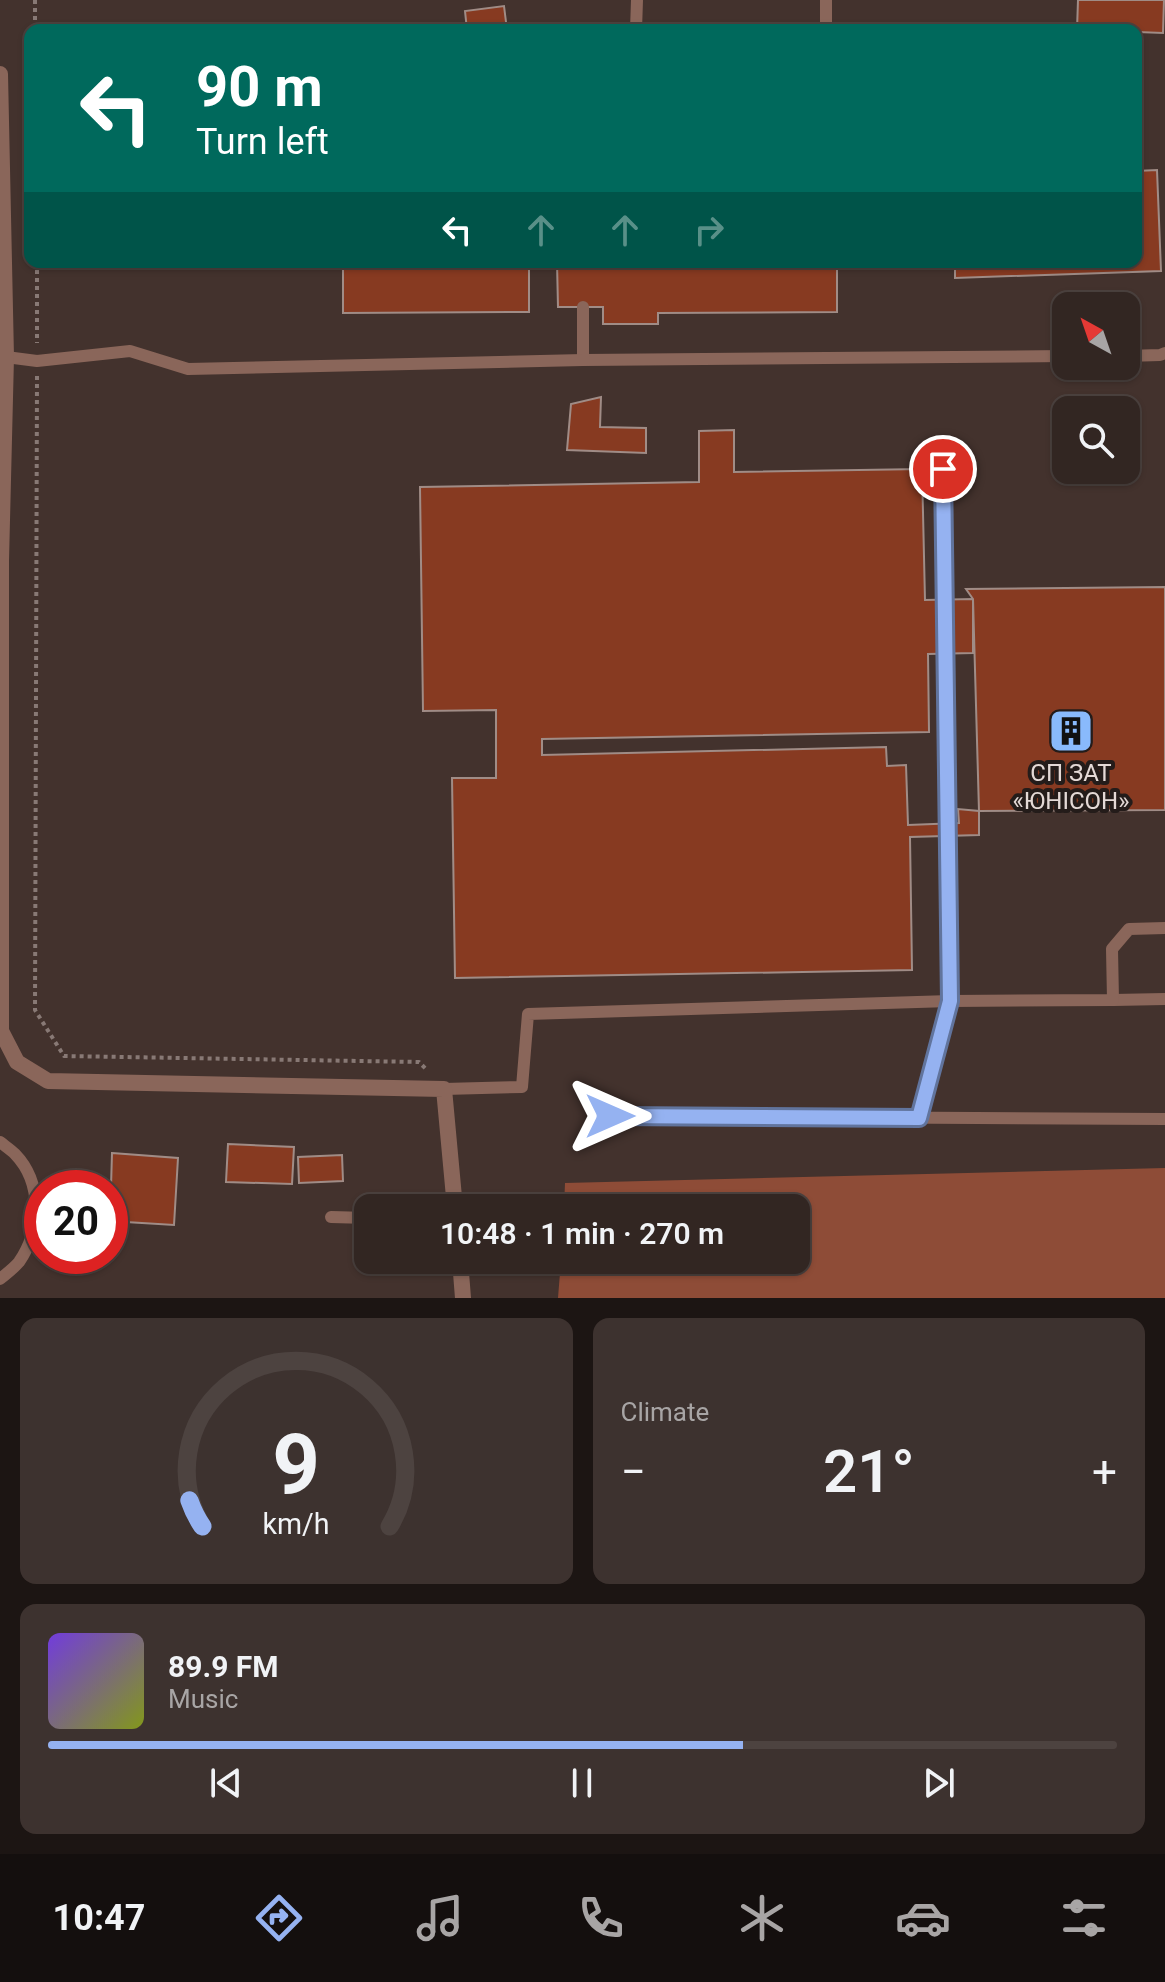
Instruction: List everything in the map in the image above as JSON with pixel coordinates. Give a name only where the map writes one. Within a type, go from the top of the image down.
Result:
[{"type":"street","points":[[0,74],[6,357],[1,561],[1,1031],[17,1062],[48,1081],[444,1089],[454,1194]]},
{"type":"street","points":[[461,1274],[463,1298]]},
{"type":"lane","points":[[636,24],[637,0]]},
{"type":"lane","points":[[826,0],[826,24]]},
{"type":"lane","points":[[583,307],[583,360]]},
{"type":"lane","points":[[6,357],[37,361],[130,351],[188,369],[583,360],[1052,356]]},
{"type":"lane","points":[[1140,356],[1165,353]]},
{"type":"lane","points":[[919,1118],[950,1001],[943,469]]},
{"type":"lane","points":[[1113,1000],[1112,949],[1129,929],[1165,928]]},
{"type":"lane","points":[[444,1089],[522,1087],[528,1014],[950,1001],[1165,999]]},
{"type":"lane","points":[[610,1116],[1165,1119]]},
{"type":"lane","points":[[0,1142],[17,1156],[31,1180],[37,1209],[32,1238],[18,1264],[0,1279]]},
{"type":"lane","points":[[331,1217],[354,1218]]},
{"type":"path","points":[[35,0],[35,24]]},
{"type":"path","points":[[37,268],[35,1010],[64,1056],[419,1062],[444,1089]]},
{"type":"shaded area","points":[[1165,1168],[1165,1298],[558,1298],[560,1274],[810,1274],[810,1194],[565,1194],[565,1183]]},
{"type":"building","points":[[1078,0],[1164,0],[1163,33],[1142,32],[1142,24],[1077,24]]},
{"type":"building","points":[[504,6],[506,24],[466,24],[465,11]]},
{"type":"building","points":[[1157,170],[1161,271],[955,278],[955,268],[1142,268],[1142,171]]},
{"type":"building","points":[[343,268],[529,268],[529,312],[343,313]]},
{"type":"building","points":[[557,268],[837,268],[837,312],[658,313],[658,324],[603,324],[603,307],[558,307]]},
{"type":"building","points":[[601,397],[600,427],[646,428],[646,453],[567,450],[571,404]]},
{"type":"building","points":[[734,430],[734,472],[922,469],[925,600],[973,599],[973,653],[928,654],[929,732],[542,739],[542,755],[886,747],[887,766],[906,765],[908,825],[959,823],[958,809],[979,811],[979,835],[910,837],[912,970],[455,978],[452,778],[496,778],[496,710],[423,711],[420,487],[699,482],[699,431]]},
{"type":"building","name":"СП ЗАТ «ЮНІСОН»","points":[[1165,587],[1165,810],[979,811],[973,599],[966,589]]},
{"type":"building","points":[[228,1144],[294,1147],[292,1184],[226,1182]]},
{"type":"building","points":[[112,1153],[178,1158],[174,1225],[128,1222],[128,1170],[112,1170]]},
{"type":"building","points":[[342,1155],[343,1181],[299,1183],[298,1157]]},
{"type":"place","name":"СП ЗАТ «ЮНІСОН»","points":[[1071,731]]},
{"type":"route","points":[[610,1116],[919,1118],[950,1001],[943,469]]}]
